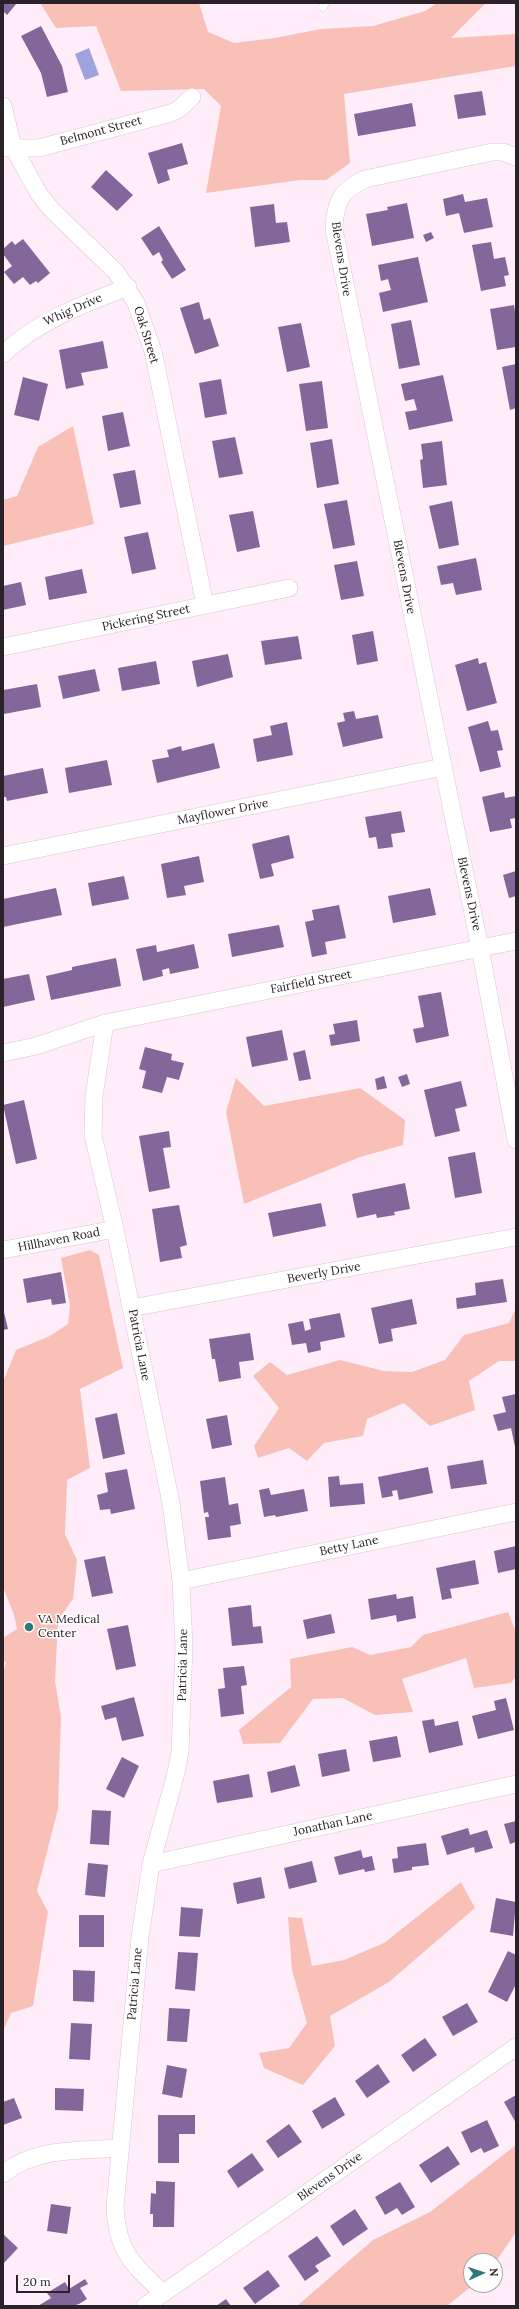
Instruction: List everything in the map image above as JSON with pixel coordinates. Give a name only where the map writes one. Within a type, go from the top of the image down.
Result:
[{"type":"street","name":"Belmont Street","points":[[8,148],[39,148],[170,113],[179,109],[192,97]]},
{"type":"street","name":"Oak Street","points":[[3,106],[8,148],[52,210],[102,256],[128,287],[142,318],[152,351],[205,605]]},
{"type":"street","name":"Blevens Drive","points":[[516,157],[503,152],[492,152],[364,179],[351,186],[342,195],[336,204],[334,214],[337,244],[480,948],[516,1140]]},
{"type":"street","name":"Whig Drive","points":[[3,354],[25,335],[43,323],[62,313],[128,287]]},
{"type":"street","name":"Pickering Street","points":[[3,647],[290,588]]},
{"type":"street","name":"Mayflower Drive","points":[[3,856],[443,767]]},
{"type":"street","name":"Fairfield Street","points":[[3,1053],[36,1046],[105,1024],[516,941]]},
{"type":"street","name":"Patricia Lane","points":[[105,1024],[94,1096],[93,1135],[115,1229],[170,1503],[182,1581],[184,1647],[180,1752],[176,1773],[151,1864],[140,1937],[116,2185],[116,2227],[123,2247],[132,2265],[163,2293]]},
{"type":"street","name":"Hillhaven Road","points":[[3,1250],[115,1229]]},
{"type":"street","name":"Beverly Drive","points":[[131,1308],[516,1237]]},
{"type":"street","name":"Betty Lane","points":[[182,1581],[516,1512]]},
{"type":"street","name":"Jonathan Lane","points":[[151,1864],[516,1784]]},
{"type":"street","name":"Blevens Drive","points":[[145,2306],[516,2047]]},
{"type":"street","points":[[3,2174],[23,2162],[41,2155],[120,2148]]},
{"type":"shaded area","points":[[40,3],[199,3],[208,32],[234,43],[275,38],[321,29],[373,26],[425,11],[437,3],[486,3],[451,38],[516,34],[516,66],[344,94],[350,163],[326,180],[300,180],[206,193],[221,106],[204,89],[121,91],[96,26],[56,28]]},
{"type":"shaded area","points":[[73,426],[94,524],[3,546],[3,500],[17,496],[38,447]]},
{"type":"shaded area","points":[[236,1078],[264,1106],[360,1088],[405,1120],[403,1145],[360,1157],[244,1204],[226,1112]]},
{"type":"shaded area","points":[[90,1250],[99,1255],[123,1368],[80,1389],[90,1468],[67,1480],[65,1534],[77,1560],[73,1599],[58,1620],[55,1681],[61,1717],[58,1809],[37,1891],[48,1912],[33,2006],[11,2013],[3,2031],[3,1674],[6,1662],[3,1660],[3,1638],[17,1629],[14,1615],[3,1587],[3,1382],[16,1350],[50,1336],[68,1324],[70,1306],[61,1258]]},
{"type":"shaded area","points":[[516,1308],[516,1361],[499,1361],[469,1381],[475,1410],[430,1426],[404,1403],[367,1419],[363,1436],[324,1443],[307,1461],[289,1448],[258,1458],[254,1446],[279,1408],[253,1376],[270,1362],[287,1375],[340,1360],[384,1371],[412,1372],[445,1360],[464,1335],[509,1323]]},
{"type":"shaded area","points":[[508,1612],[516,1632],[516,1676],[511,1683],[474,1688],[466,1658],[402,1679],[413,1712],[375,1715],[343,1698],[313,1699],[280,1743],[243,1744],[239,1730],[291,1687],[290,1659],[352,1647],[370,1655],[411,1647],[423,1635]]},
{"type":"shaded area","points":[[461,1882],[475,1908],[389,1982],[330,2016],[335,2046],[303,2085],[264,2068],[259,2053],[289,2048],[307,2023],[292,1970],[288,1917],[302,1918],[312,1966],[344,1960],[384,1943]]},
{"type":"shaded area","points":[[516,2145],[516,2232],[502,2253],[463,2253],[463,2293],[447,2306],[297,2306],[373,2240],[430,2212]]},
{"type":"water","points":[[89,48],[99,75],[85,80],[75,54]]},
{"type":"building","points":[[3,3],[17,3],[7,15],[3,11]]},
{"type":"building","points":[[41,26],[62,66],[68,92],[47,97],[41,73],[21,36]]},
{"type":"building","points":[[482,91],[486,115],[458,119],[454,95]]},
{"type":"building","points":[[412,103],[416,126],[358,136],[354,114]]},
{"type":"building","points":[[182,143],[188,164],[167,170],[170,180],[158,184],[148,153]]},
{"type":"building","points":[[106,170],[133,195],[117,211],[91,187]]},
{"type":"building","points":[[463,194],[465,202],[487,198],[493,227],[464,233],[459,213],[446,216],[443,199]]},
{"type":"building","points":[[407,203],[414,238],[372,246],[366,214],[388,210],[387,207]]},
{"type":"building","points":[[274,204],[276,223],[287,222],[290,242],[255,247],[250,207]]},
{"type":"building","points":[[159,226],[186,270],[172,279],[161,262],[163,260],[159,252],[153,256],[141,238]]},
{"type":"building","points":[[431,232],[434,238],[426,242],[423,235]]},
{"type":"building","points":[[23,239],[50,273],[38,283],[36,281],[30,285],[23,277],[14,284],[4,272],[12,266],[3,254],[3,249],[12,241],[15,245]]},
{"type":"building","points":[[491,242],[494,259],[505,257],[509,275],[504,276],[506,286],[481,291],[472,245]]},
{"type":"building","points":[[418,257],[428,302],[383,312],[379,293],[391,290],[388,279],[381,281],[378,265]]},
{"type":"building","points":[[199,302],[204,320],[210,318],[219,346],[195,354],[180,308]]},
{"type":"building","points":[[514,305],[516,319],[516,347],[497,350],[490,309]]},
{"type":"building","points":[[411,320],[420,365],[399,369],[391,324]]},
{"type":"building","points":[[301,323],[310,367],[287,372],[278,327]]},
{"type":"building","points":[[103,341],[108,368],[81,373],[84,385],[66,389],[59,350]]},
{"type":"building","points":[[516,364],[516,408],[510,410],[502,367]]},
{"type":"building","points":[[443,375],[453,421],[409,430],[405,412],[417,410],[414,399],[405,401],[401,384]]},
{"type":"building","points":[[23,377],[48,384],[39,421],[14,415]]},
{"type":"building","points":[[221,379],[227,414],[205,418],[199,383]]},
{"type":"building","points":[[322,381],[328,428],[306,431],[299,384]]},
{"type":"building","points":[[123,412],[130,446],[108,451],[102,416]]},
{"type":"building","points":[[235,437],[243,474],[219,478],[212,441]]},
{"type":"building","points":[[332,439],[339,484],[317,488],[310,443]]},
{"type":"building","points":[[442,441],[447,485],[423,488],[420,460],[423,459],[421,444]]},
{"type":"building","points":[[135,470],[141,504],[120,508],[113,474]]},
{"type":"building","points":[[347,500],[355,545],[333,549],[324,504]]},
{"type":"building","points":[[452,501],[459,545],[439,549],[429,506]]},
{"type":"building","points":[[253,511],[260,547],[237,552],[229,515]]},
{"type":"building","points":[[148,532],[156,569],[132,574],[124,537]]},
{"type":"building","points":[[476,558],[482,590],[456,595],[453,583],[441,585],[437,566]]},
{"type":"building","points":[[357,561],[364,596],[341,600],[334,565]]},
{"type":"building","points":[[82,569],[87,593],[49,600],[45,577]]},
{"type":"building","points":[[21,582],[26,605],[3,610],[3,586]]},
{"type":"building","points":[[373,631],[378,661],[357,665],[352,635]]},
{"type":"building","points":[[298,636],[302,659],[265,665],[261,641]]},
{"type":"building","points":[[228,654],[233,677],[197,687],[192,661]]},
{"type":"building","points":[[478,658],[479,664],[486,662],[497,703],[467,711],[455,665]]},
{"type":"building","points":[[156,661],[160,684],[122,691],[118,668]]},
{"type":"building","points":[[95,669],[100,691],[63,699],[58,676]]},
{"type":"building","points":[[37,684],[41,707],[4,714],[3,690]]},
{"type":"building","points":[[354,711],[356,719],[378,715],[383,738],[343,747],[337,723],[345,721],[343,713]]},
{"type":"building","points":[[488,721],[491,731],[498,730],[503,750],[497,751],[501,767],[480,772],[468,727]]},
{"type":"building","points":[[287,722],[293,755],[257,762],[253,739],[272,735],[270,726]]},
{"type":"building","points":[[214,743],[220,768],[157,783],[152,760],[169,757],[167,750],[181,746],[182,751]]},
{"type":"building","points":[[107,760],[112,785],[69,793],[65,768]]},
{"type":"building","points":[[43,768],[48,793],[7,801],[6,797],[3,797],[3,776]]},
{"type":"building","points":[[504,792],[505,798],[516,796],[516,818],[510,819],[512,828],[490,832],[482,797]]},
{"type":"building","points":[[401,811],[405,832],[391,834],[393,847],[378,849],[376,837],[369,838],[365,817]]},
{"type":"building","points":[[289,835],[294,858],[271,864],[274,876],[260,879],[252,844]]},
{"type":"building","points":[[199,856],[204,882],[184,886],[186,895],[167,898],[161,864]]},
{"type":"building","points":[[516,871],[516,896],[509,898],[503,875]]},
{"type":"building","points":[[124,876],[129,899],[92,906],[88,883]]},
{"type":"building","points":[[56,888],[62,915],[3,927],[3,899]]},
{"type":"building","points":[[430,888],[436,915],[393,923],[388,896]]},
{"type":"building","points":[[339,905],[346,938],[325,942],[327,954],[312,957],[305,922],[314,920],[312,910]]},
{"type":"building","points":[[279,925],[284,947],[232,957],[228,934]]},
{"type":"building","points":[[194,944],[199,968],[170,974],[169,968],[162,970],[163,976],[143,981],[136,949],[156,945],[157,952]]},
{"type":"building","points":[[116,958],[121,986],[51,1000],[46,976],[72,970],[72,967]]},
{"type":"building","points":[[29,974],[35,1000],[3,1007],[3,979]]},
{"type":"building","points":[[441,992],[449,1036],[416,1043],[413,1029],[424,1027],[418,996]]},
{"type":"building","points":[[357,1020],[360,1041],[331,1046],[329,1035],[335,1034],[333,1024]]},
{"type":"building","points":[[282,1030],[288,1060],[252,1067],[246,1037]]},
{"type":"building","points":[[145,1047],[172,1054],[171,1060],[184,1063],[179,1080],[167,1077],[162,1093],[142,1088],[146,1071],[139,1069]]},
{"type":"building","points":[[305,1050],[311,1079],[299,1081],[293,1053]]},
{"type":"building","points":[[407,1074],[410,1084],[402,1087],[398,1077]]},
{"type":"building","points":[[384,1076],[387,1088],[377,1090],[375,1079]]},
{"type":"building","points":[[461,1081],[467,1106],[455,1109],[460,1131],[435,1137],[424,1090]]},
{"type":"building","points":[[24,1100],[37,1159],[16,1164],[3,1105]]},
{"type":"building","points":[[169,1131],[171,1147],[163,1148],[170,1188],[149,1192],[139,1136]]},
{"type":"building","points":[[475,1152],[482,1193],[455,1198],[448,1157]]},
{"type":"building","points":[[405,1183],[410,1209],[394,1212],[395,1215],[377,1218],[376,1214],[357,1218],[352,1194]]},
{"type":"building","points":[[321,1203],[326,1226],[273,1237],[268,1213]]},
{"type":"building","points":[[179,1205],[187,1245],[180,1247],[182,1258],[160,1262],[152,1209]]},
{"type":"building","points":[[61,1272],[66,1303],[52,1305],[51,1299],[27,1303],[23,1279]]},
{"type":"building","points":[[503,1279],[507,1302],[457,1309],[456,1298],[476,1295],[475,1283]]},
{"type":"building","points":[[412,1299],[417,1324],[391,1329],[393,1341],[379,1344],[371,1308]]},
{"type":"building","points":[[3,1308],[8,1329],[3,1330]]},
{"type":"building","points":[[340,1313],[345,1337],[320,1342],[321,1350],[308,1353],[306,1343],[292,1345],[288,1324],[303,1321],[305,1331],[311,1329],[309,1319]]},
{"type":"building","points":[[250,1333],[254,1360],[239,1362],[241,1378],[219,1382],[215,1359],[212,1359],[209,1339]]},
{"type":"building","points":[[516,1394],[515,1447],[511,1428],[498,1431],[493,1415],[506,1412],[502,1397]]},
{"type":"building","points":[[117,1413],[125,1454],[103,1459],[95,1418]]},
{"type":"building","points":[[227,1415],[232,1445],[212,1449],[206,1419]]},
{"type":"building","points":[[483,1460],[487,1484],[451,1489],[447,1466]]},
{"type":"building","points":[[428,1467],[433,1493],[399,1500],[397,1490],[392,1491],[393,1496],[382,1498],[378,1477]]},
{"type":"building","points":[[127,1469],[135,1509],[111,1514],[110,1509],[100,1510],[97,1495],[108,1492],[105,1473]]},
{"type":"building","points":[[339,1476],[340,1485],[363,1483],[365,1504],[330,1507],[328,1477]]},
{"type":"building","points":[[225,1477],[229,1505],[238,1503],[241,1524],[230,1526],[231,1537],[208,1540],[205,1517],[209,1517],[208,1512],[204,1513],[200,1481]]},
{"type":"building","points":[[269,1488],[271,1495],[304,1489],[308,1511],[276,1517],[275,1515],[264,1517],[259,1490]]},
{"type":"building","points":[[516,1546],[516,1569],[498,1573],[494,1551]]},
{"type":"building","points":[[105,1556],[113,1593],[92,1597],[84,1560]]},
{"type":"building","points":[[475,1560],[479,1584],[450,1589],[452,1598],[442,1600],[436,1568]]},
{"type":"building","points":[[396,1594],[397,1599],[413,1596],[416,1618],[397,1622],[396,1615],[371,1620],[368,1599]]},
{"type":"building","points":[[251,1605],[253,1627],[261,1626],[263,1643],[232,1646],[228,1608]]},
{"type":"building","points":[[331,1614],[335,1633],[307,1639],[303,1620]]},
{"type":"building","points":[[128,1625],[136,1666],[116,1670],[107,1629]]},
{"type":"building","points":[[244,1666],[247,1685],[241,1686],[244,1714],[221,1717],[218,1689],[225,1688],[223,1668]]},
{"type":"building","points":[[134,1697],[144,1736],[122,1741],[116,1717],[105,1720],[101,1706]]},
{"type":"building","points":[[506,1698],[514,1730],[478,1739],[472,1716],[496,1710],[494,1701]]},
{"type":"building","points":[[434,1719],[435,1726],[458,1721],[463,1745],[429,1753],[422,1721]]},
{"type":"building","points":[[397,1736],[401,1757],[373,1762],[369,1741]]},
{"type":"building","points":[[346,1749],[350,1771],[322,1777],[318,1754]]},
{"type":"building","points":[[122,1757],[139,1766],[124,1798],[106,1789]]},
{"type":"building","points":[[295,1765],[300,1786],[271,1793],[267,1772]]},
{"type":"building","points":[[249,1774],[253,1797],[217,1803],[213,1781]]},
{"type":"building","points":[[92,1810],[111,1811],[109,1845],[90,1844]]},
{"type":"building","points":[[516,1821],[516,1842],[510,1844],[504,1824]]},
{"type":"building","points":[[468,1828],[470,1835],[487,1830],[493,1848],[475,1853],[474,1847],[447,1855],[441,1836]]},
{"type":"building","points":[[426,1843],[429,1865],[412,1867],[412,1870],[394,1873],[392,1859],[398,1858],[397,1847]]},
{"type":"building","points":[[361,1850],[363,1858],[372,1856],[375,1870],[365,1872],[364,1869],[339,1875],[334,1857]]},
{"type":"building","points":[[312,1861],[317,1882],[289,1889],[284,1868]]},
{"type":"building","points":[[88,1863],[108,1865],[105,1897],[85,1895]]},
{"type":"building","points":[[261,1877],[265,1898],[237,1904],[233,1883]]},
{"type":"building","points":[[496,1898],[516,1902],[513,1936],[490,1932]]},
{"type":"building","points":[[181,1907],[203,1909],[200,1937],[179,1936]]},
{"type":"building","points":[[79,1915],[104,1915],[104,1947],[79,1947]]},
{"type":"building","points":[[508,1951],[516,1955],[516,1984],[507,2002],[488,1992]]},
{"type":"building","points":[[178,1952],[198,1953],[195,1991],[175,1989]]},
{"type":"building","points":[[73,1970],[95,1971],[94,2002],[73,2001]]},
{"type":"building","points":[[467,2003],[478,2022],[453,2036],[442,2017]]},
{"type":"building","points":[[169,2008],[190,2009],[187,2042],[167,2041]]},
{"type":"building","points":[[71,2023],[92,2024],[90,2060],[69,2059]]},
{"type":"building","points":[[425,2038],[437,2055],[413,2072],[401,2055]]},
{"type":"building","points":[[378,2064],[390,2082],[367,2098],[355,2081]]},
{"type":"building","points":[[167,2065],[187,2069],[182,2098],[162,2094]]},
{"type":"building","points":[[55,2088],[84,2089],[83,2111],[55,2110]]},
{"type":"building","points":[[516,2095],[516,2123],[504,2102]]},
{"type":"building","points":[[335,2097],[345,2115],[322,2129],[312,2111]]},
{"type":"building","points":[[14,2098],[22,2118],[3,2125],[3,2102]]},
{"type":"building","points":[[158,2115],[195,2115],[195,2134],[179,2134],[179,2163],[158,2163]]},
{"type":"building","points":[[487,2120],[499,2146],[484,2153],[481,2148],[471,2153],[461,2132]]},
{"type":"building","points":[[289,2124],[302,2142],[278,2158],[266,2141]]},
{"type":"building","points":[[448,2146],[460,2164],[431,2183],[419,2165]]},
{"type":"building","points":[[252,2153],[264,2170],[238,2188],[227,2171]]},
{"type":"building","points":[[156,2181],[175,2182],[174,2227],[153,2227],[153,2214],[150,2214],[151,2193],[156,2194]]},
{"type":"building","points":[[400,2182],[415,2207],[402,2215],[397,2208],[385,2215],[375,2197]]},
{"type":"building","points":[[51,2204],[71,2207],[67,2234],[47,2231]]},
{"type":"building","points":[[355,2209],[368,2229],[343,2246],[330,2226]]},
{"type":"building","points":[[3,2234],[18,2248],[3,2264]]},
{"type":"building","points":[[317,2236],[331,2256],[315,2266],[319,2271],[305,2281],[288,2256]]},
{"type":"building","points":[[268,2270],[280,2286],[255,2304],[243,2288]]},
{"type":"building","points":[[85,2279],[88,2284],[80,2288],[87,2299],[79,2304],[72,2306],[38,2306],[51,2298],[47,2293],[65,2282],[69,2289]]},
{"type":"building","points":[[226,2299],[231,2306],[216,2306]]},
{"type":"place","name":"VA Medical Center","points":[[29,1627]]}]
